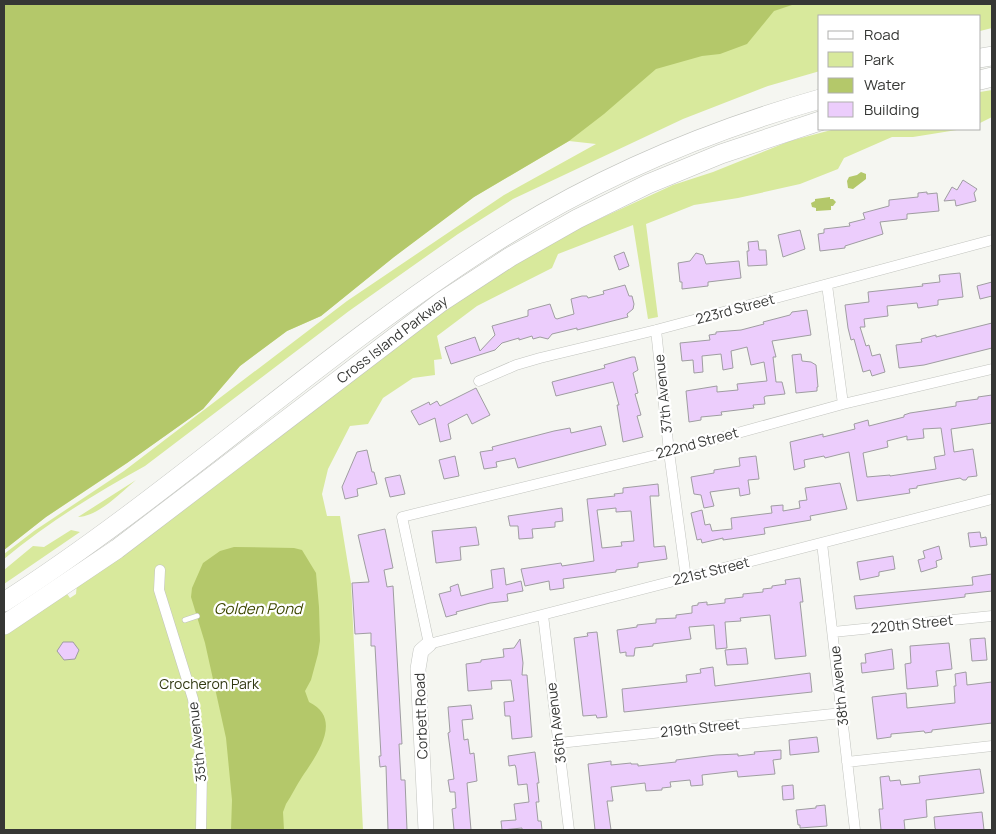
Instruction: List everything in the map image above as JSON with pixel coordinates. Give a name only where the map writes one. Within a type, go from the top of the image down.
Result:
[{"type":"highway","name":"Cross Island Parkway","points":[[4,602],[102,535],[371,329],[429,286],[497,240],[568,199],[638,165],[709,136],[786,108],[818,100]]},
{"type":"highway","name":"Cross Island Parkway","points":[[4,625],[117,549],[441,302],[510,257],[578,219],[648,184],[721,154],[818,122]]},
{"type":"street","name":"223rd Street","points":[[480,381],[516,365],[656,330],[992,240]]},
{"type":"street","points":[[827,284],[842,404]]},
{"type":"street","name":"37th Avenue","points":[[656,330],[669,452],[686,578]]},
{"type":"street","name":"222nd Street","points":[[429,644],[402,517],[669,452],[842,404],[992,369]]},
{"type":"street","name":"221st Street","points":[[429,644],[992,499]]},
{"type":"street","name":"38th Avenue","points":[[822,543],[855,830]]},
{"type":"street","name":"35th Avenue","points":[[160,570],[159,590],[193,699],[202,772],[201,830]]},
{"type":"street","name":"36th Avenue","points":[[543,615],[569,830]]},
{"type":"street","name":"220th Street","points":[[832,632],[992,616]]},
{"type":"street","name":"Corbett Road","points":[[426,830],[418,669],[422,651],[429,644]]},
{"type":"street","name":"219th Street","points":[[559,744],[842,713]]},
{"type":"street","points":[[847,762],[992,746]]},
{"type":"lane","points":[[184,620],[197,616]]},
{"type":"green space","points":[[510,4],[992,4],[992,28],[981,31],[981,15],[818,15],[818,72],[768,86],[683,119],[513,199],[458,234],[349,311],[145,466],[72,509],[4,559],[4,554],[34,531],[124,471],[347,301],[504,195],[596,144],[569,141],[474,197],[394,257],[321,316],[287,331],[240,366],[203,409],[46,517],[4,550],[4,426]]},
{"type":"green space","points":[[992,90],[992,117],[981,122],[981,92]]},
{"type":"green space","name":"Crocheron Park","points":[[831,130],[957,130],[913,137],[892,137],[844,158],[838,169],[800,184],[738,198],[694,205],[646,224],[658,317],[648,319],[633,225],[558,254],[552,268],[477,306],[437,336],[442,359],[434,360],[435,375],[413,378],[383,398],[368,424],[350,426],[328,469],[322,494],[327,516],[340,516],[351,583],[363,830],[4,830],[4,632],[65,591],[70,598],[76,594],[77,583],[442,310],[560,237],[673,185],[713,172],[790,141]]},
{"type":"green space","points":[[136,480],[94,513],[78,517]]},
{"type":"green space","points":[[71,530],[80,532],[4,584],[4,570],[33,546],[44,547]]},
{"type":"water","points":[[4,4],[795,4],[774,11],[747,44],[720,54],[702,56],[656,69],[604,114],[569,141],[474,197],[394,257],[321,316],[287,331],[240,366],[203,409],[46,517],[4,550]]},
{"type":"water","points":[[861,172],[866,174],[866,179],[853,189],[848,188],[847,181],[849,177]]},
{"type":"water","points":[[830,197],[830,199],[836,202],[831,206],[831,210],[816,211],[816,208],[812,207],[811,203],[815,199]]},
{"type":"water","name":"Golden Pond","points":[[234,547],[294,548],[302,550],[316,573],[320,641],[311,680],[305,691],[309,702],[319,709],[325,718],[326,728],[320,749],[286,804],[283,812],[284,830],[231,830],[232,800],[226,738],[205,643],[191,597],[192,588],[203,563],[220,551]]},
{"type":"building","points":[[963,180],[977,189],[974,193],[976,201],[956,206],[955,200],[944,201],[952,187],[957,190]]},
{"type":"building","points":[[927,192],[927,194],[937,193],[939,211],[907,214],[907,219],[880,222],[883,234],[845,246],[845,248],[820,251],[818,234],[824,233],[824,229],[850,226],[849,223],[865,219],[863,213],[889,206],[889,200],[918,197],[918,193]]},
{"type":"building","points":[[800,230],[805,249],[783,257],[778,235]]},
{"type":"building","points":[[758,241],[759,250],[766,250],[767,265],[748,266],[748,242]]},
{"type":"building","points":[[624,252],[629,266],[619,270],[614,256]]},
{"type":"building","points":[[696,253],[703,255],[706,264],[739,261],[741,278],[708,282],[708,286],[682,289],[678,263],[690,261]]},
{"type":"building","points":[[960,273],[963,297],[938,300],[938,305],[918,308],[917,303],[887,306],[888,316],[864,319],[865,327],[860,327],[866,346],[869,345],[872,356],[880,354],[885,372],[872,376],[870,370],[863,372],[854,339],[851,340],[845,305],[869,302],[868,292],[923,286],[922,284],[940,282],[939,275]]},
{"type":"building","points":[[992,282],[992,296],[980,299],[977,286]]},
{"type":"building","points":[[625,285],[629,296],[632,296],[634,304],[633,309],[627,314],[628,317],[577,330],[577,328],[552,334],[548,339],[540,337],[533,339],[532,336],[519,340],[519,338],[502,343],[495,350],[451,364],[445,347],[475,337],[480,351],[495,335],[492,326],[528,316],[528,310],[550,304],[557,319],[574,314],[571,299],[582,296],[587,296],[588,298],[604,294],[603,291]]},
{"type":"building","points":[[807,310],[811,335],[772,341],[776,357],[773,357],[776,382],[782,382],[785,394],[766,396],[764,397],[765,404],[753,405],[754,408],[721,412],[722,415],[701,417],[701,420],[689,422],[686,391],[717,386],[717,392],[738,390],[737,384],[767,381],[764,362],[751,365],[747,347],[731,351],[733,368],[723,370],[721,354],[702,356],[703,372],[694,373],[693,360],[682,361],[680,343],[710,340],[709,335],[716,334],[716,332],[741,330],[790,315],[792,312]]},
{"type":"building","points":[[992,323],[992,348],[924,365],[899,368],[896,345],[922,342],[921,339]]},
{"type":"building","points":[[801,354],[802,361],[811,362],[816,365],[817,391],[796,393],[792,355]]},
{"type":"building","points":[[635,357],[638,370],[633,373],[638,393],[635,394],[641,415],[637,416],[643,437],[623,442],[617,405],[619,405],[613,382],[556,396],[552,382],[605,368],[604,365]]},
{"type":"building","points":[[476,388],[490,415],[472,424],[467,414],[448,424],[451,439],[440,442],[435,418],[419,425],[411,411],[429,402],[430,405],[437,401],[440,406]]},
{"type":"building","points":[[992,395],[992,423],[951,429],[954,452],[973,449],[977,476],[968,477],[966,480],[960,478],[917,486],[917,488],[909,489],[910,493],[857,501],[849,452],[825,458],[824,456],[804,460],[805,467],[794,470],[790,442],[823,434],[823,437],[855,429],[854,424],[868,420],[869,426],[904,417],[904,415],[910,413],[956,406],[956,402],[978,399],[978,397]],"holes":[[[941,428],[945,455],[934,457],[936,469],[890,476],[867,477],[863,453],[888,447],[887,441],[907,436],[907,440],[924,438],[923,429]]]},
{"type":"building","points":[[601,426],[606,445],[518,468],[515,458],[496,462],[497,467],[484,469],[480,452],[493,450],[492,447],[554,431],[570,428],[571,433]]},
{"type":"building","points":[[367,450],[377,484],[357,489],[358,496],[345,499],[342,487],[357,452]]},
{"type":"building","points":[[455,456],[459,476],[444,479],[439,460]]},
{"type":"building","points":[[756,456],[759,479],[748,480],[750,494],[740,496],[739,488],[710,492],[714,506],[704,508],[701,495],[694,494],[691,477],[714,473],[714,470],[740,466],[739,458]]},
{"type":"building","points":[[400,475],[405,494],[390,497],[385,478]]},
{"type":"building","points":[[840,483],[847,509],[810,516],[811,520],[764,528],[765,534],[723,540],[723,538],[702,543],[701,539],[697,540],[691,513],[702,510],[705,525],[710,524],[712,531],[732,529],[731,518],[772,513],[771,506],[783,505],[783,511],[800,508],[799,501],[807,500],[805,488]]},
{"type":"building","points":[[658,484],[659,496],[650,496],[654,547],[665,546],[667,559],[638,563],[638,567],[616,570],[616,572],[563,579],[564,588],[550,590],[549,581],[525,586],[521,569],[561,563],[562,566],[594,561],[587,499],[615,496],[614,494],[623,493],[623,488]],"holes":[[[616,508],[616,512],[631,511],[634,541],[621,542],[622,546],[602,548],[597,510]]]},
{"type":"building","points":[[562,508],[563,521],[555,522],[555,527],[532,529],[533,538],[519,539],[518,526],[510,526],[508,516]]},
{"type":"building","points":[[476,527],[479,545],[460,547],[461,560],[436,563],[432,531]]},
{"type":"building","points":[[385,529],[393,568],[384,570],[387,587],[393,586],[402,744],[399,744],[401,780],[405,780],[407,830],[388,830],[386,766],[380,767],[379,756],[381,756],[375,646],[371,646],[371,633],[355,634],[352,583],[369,582],[358,535]]},
{"type":"building","points":[[980,532],[981,538],[986,537],[987,545],[970,547],[968,533]]},
{"type":"building","points":[[939,546],[942,559],[936,561],[937,567],[921,572],[918,560],[925,558],[923,551]]},
{"type":"building","points":[[893,556],[895,569],[879,572],[879,576],[860,580],[857,562]]},
{"type":"building","points":[[504,568],[506,585],[521,581],[523,591],[507,594],[508,601],[490,603],[456,612],[457,614],[446,617],[439,594],[451,591],[450,587],[458,584],[461,596],[493,588],[491,570]]},
{"type":"building","points":[[992,574],[992,591],[965,594],[965,597],[856,609],[854,596],[973,585],[972,577]]},
{"type":"building","points":[[800,578],[803,602],[800,602],[806,656],[775,659],[770,615],[740,618],[741,621],[725,622],[727,648],[716,649],[714,625],[689,627],[691,639],[635,648],[634,656],[626,656],[626,652],[620,653],[617,630],[656,623],[656,619],[676,618],[676,615],[692,613],[692,606],[698,605],[698,603],[707,602],[707,605],[725,603],[725,599],[743,597],[743,594],[763,592],[763,589],[786,584],[785,580]]},
{"type":"building","points":[[597,632],[607,717],[597,718],[596,715],[583,716],[574,638],[588,636],[587,633]]},
{"type":"building","points":[[985,638],[987,660],[972,661],[970,639]]},
{"type":"building","points":[[520,639],[523,663],[522,675],[527,675],[532,737],[512,739],[510,716],[505,716],[504,702],[514,701],[511,680],[491,681],[492,689],[468,691],[466,664],[504,657],[503,649],[514,648]]},
{"type":"building","points":[[63,642],[73,642],[79,650],[75,659],[64,660],[57,651]]},
{"type":"building","points":[[949,643],[952,669],[936,671],[938,686],[907,689],[905,664],[911,663],[910,646]]},
{"type":"building","points":[[746,648],[748,664],[727,665],[725,650]]},
{"type":"building","points":[[892,649],[894,669],[862,673],[861,663],[866,663],[865,654]]},
{"type":"building","points":[[713,667],[715,686],[810,673],[812,692],[624,712],[622,689],[687,682],[686,675],[701,673],[700,669]]},
{"type":"building","points":[[966,672],[967,685],[992,682],[992,723],[932,730],[932,732],[925,733],[924,731],[891,734],[891,737],[877,739],[872,697],[906,693],[907,708],[955,703],[955,674]]},
{"type":"building","points":[[471,705],[473,719],[462,720],[464,740],[468,739],[470,754],[474,753],[477,781],[467,783],[471,830],[454,830],[452,809],[456,808],[455,792],[450,792],[448,780],[454,779],[448,733],[450,732],[448,707]]},
{"type":"building","points":[[817,737],[819,752],[790,755],[789,740]]},
{"type":"building","points":[[781,750],[781,759],[773,760],[775,774],[738,777],[737,771],[702,775],[703,785],[691,786],[690,780],[670,782],[671,787],[662,788],[662,790],[646,791],[645,783],[611,787],[613,801],[607,801],[611,830],[595,830],[588,764],[611,761],[611,765],[631,763],[638,764],[638,766],[716,755],[738,754],[738,756],[755,754],[754,752]]},
{"type":"building","points":[[535,752],[539,783],[537,783],[539,802],[536,802],[538,821],[541,821],[542,830],[522,830],[522,828],[502,830],[501,821],[516,820],[514,804],[529,802],[527,784],[518,785],[515,765],[509,766],[508,756]]},
{"type":"building","points":[[980,769],[984,793],[926,800],[927,817],[904,820],[905,830],[881,830],[879,809],[883,809],[880,777],[889,776],[890,781],[900,780],[901,785],[920,783],[919,776]]},
{"type":"building","points":[[793,785],[794,799],[783,800],[782,786]]},
{"type":"building","points":[[825,805],[827,826],[800,828],[796,810]]},
{"type":"building","points":[[982,812],[984,830],[936,830],[935,828],[934,817]]}]
